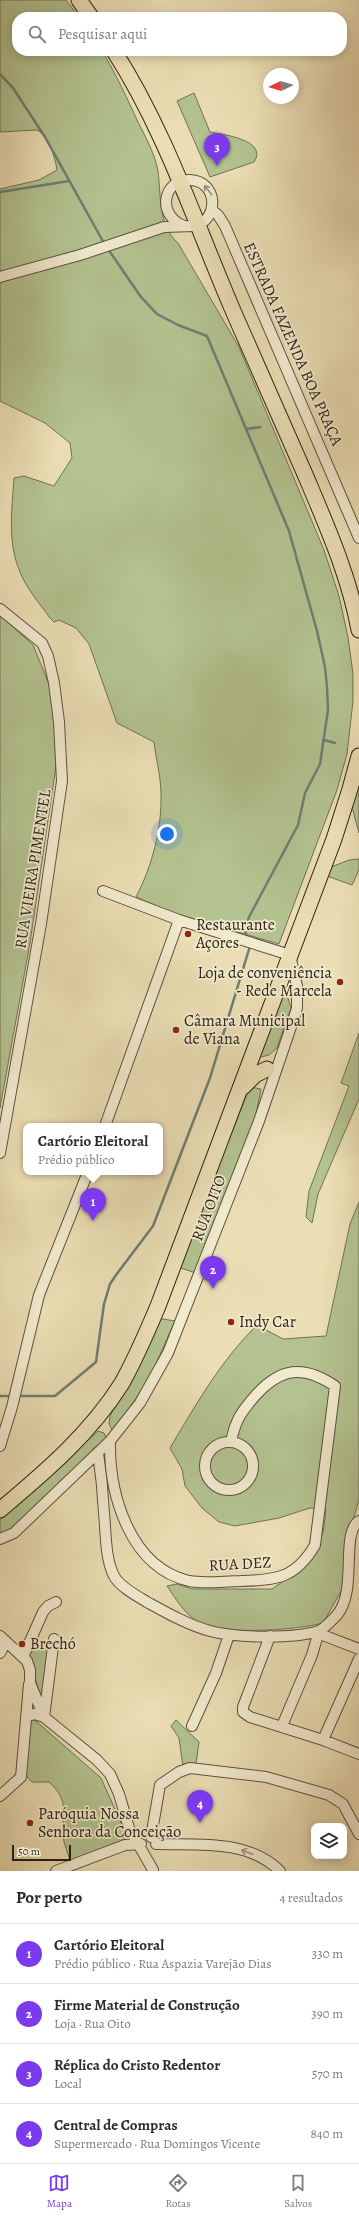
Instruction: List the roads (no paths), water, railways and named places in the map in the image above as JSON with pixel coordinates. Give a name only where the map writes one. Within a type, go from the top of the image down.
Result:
[{"type":"highway","points":[[79,0],[87,12]]},
{"type":"highway","points":[[117,56],[141,99],[180,182],[191,225],[213,264],[325,523],[346,579],[359,630]]},
{"type":"highway","points":[[0,1510],[46,1471],[99,1415],[122,1383],[148,1332],[344,810],[359,756]]},
{"type":"highway","points":[[239,1093],[255,1075],[273,1067]]},
{"type":"street","points":[[0,278],[80,256],[164,227],[191,225],[208,218],[212,210],[213,200],[206,186],[196,181],[180,182],[172,188],[167,198],[166,208],[171,219],[191,225]]},
{"type":"street","name":"ESTRADA FAZENDA BOA PRAÇA","points":[[212,210],[218,215],[225,226],[359,538]]},
{"type":"street","points":[[164,227],[171,219]]},
{"type":"street","name":"RUA VIEIRA PIMENTEL","points":[[0,609],[42,643],[48,656],[54,683],[59,722],[62,781],[40,924],[0,1153]]},
{"type":"street","points":[[103,891],[179,920],[290,955]]},
{"type":"street","points":[[105,1123],[179,920]]},
{"type":"street","name":"RUA OITO","points":[[0,1539],[14,1533],[110,1441],[149,1388],[177,1332],[273,1067],[297,1008],[297,986],[290,955]]},
{"type":"street","points":[[252,1057],[258,1065],[273,1067]]},
{"type":"street","points":[[0,1446],[12,1407],[39,1295],[87,1175]]},
{"type":"street","name":"RUA DEZ","points":[[110,1441],[109,1466],[122,1512],[139,1548],[154,1564],[164,1571],[191,1581],[259,1581],[285,1576],[302,1564],[315,1545],[336,1386],[312,1373],[295,1372],[282,1375],[268,1381],[244,1409],[234,1424],[231,1442]]},
{"type":"street","points":[[231,1442],[240,1444],[248,1450],[253,1464],[250,1479],[243,1486],[234,1490],[224,1489],[215,1485],[208,1477],[206,1468],[207,1458],[212,1449],[220,1444],[231,1442]]},
{"type":"street","points":[[98,1453],[107,1544],[111,1568],[116,1579],[139,1597],[179,1619],[208,1630],[229,1635],[270,1636],[319,1632],[359,1649]]},
{"type":"street","points":[[282,1726],[312,1656],[319,1632],[342,1608],[347,1595],[350,1563],[350,1541],[352,1529],[359,1521]]},
{"type":"street","points":[[350,1563],[359,1568]]},
{"type":"street","points":[[23,1657],[43,1612],[48,1606],[56,1602]]},
{"type":"street","points":[[304,1633],[310,1642],[312,1656]]},
{"type":"street","points":[[192,1726],[216,1673],[229,1635]]},
{"type":"street","points":[[270,1636],[243,1707],[243,1712],[250,1717],[282,1726],[359,1754]]},
{"type":"street","points":[[0,1796],[21,1777],[30,1683],[30,1670],[23,1657],[2,1638]]},
{"type":"street","points":[[0,1654],[2,1638]]},
{"type":"street","points":[[44,1717],[54,1639]]},
{"type":"street","points":[[323,1740],[359,1659]]},
{"type":"street","points":[[30,1683],[44,1717]]},
{"type":"street","points":[[26,1716],[35,1714],[44,1717],[97,1760],[110,1774],[125,1812],[147,1843],[153,1870]]},
{"type":"street","points":[[147,1843],[160,1785],[179,1772],[190,1768],[266,1777],[328,1795],[343,1804],[359,1834]]},
{"type":"street","points":[[56,1871],[120,1846],[147,1843],[215,1846],[244,1850],[280,1871]]},
{"type":"waterway","points":[[0,74],[13,88],[45,137],[105,245]]},
{"type":"waterway","points":[[0,192],[69,181]]},
{"type":"waterway","points":[[108,249],[141,297],[157,314],[178,325],[207,336],[289,531],[317,631],[325,667],[328,710],[320,764],[305,793],[298,825],[249,917],[245,931],[247,937]]},
{"type":"waterway","points":[[247,429],[260,427]]},
{"type":"waterway","points":[[324,740],[335,743]]},
{"type":"waterway","points":[[22,1396],[55,1396],[96,1362],[104,1304],[110,1284],[153,1226],[210,1078],[250,946]]},
{"type":"waterway","points":[[0,1396],[9,1396]]},
{"type":"place","name":"Réplica do Cristo Redentor","points":[[217,166]]},
{"type":"place","name":"Restaurante Açores","points":[[188,934]]},
{"type":"place","name":"Loja de conveniência - Rede Marcela","points":[[340,982]]},
{"type":"place","name":"Câmara Municipal de Viana","points":[[176,1030]]},
{"type":"place","name":"Cartório Eleitoral","points":[[93,1221]]},
{"type":"place","name":"Firme Material de Construção","points":[[213,1289]]},
{"type":"place","name":"Indy Car","points":[[231,1322]]},
{"type":"place","name":"Brechó","points":[[22,1644]]},
{"type":"place","name":"Paróquia Nossa Senhora da Conceição","points":[[30,1823]]},
{"type":"place","name":"Central de Compras","points":[[200,1823]]}]
